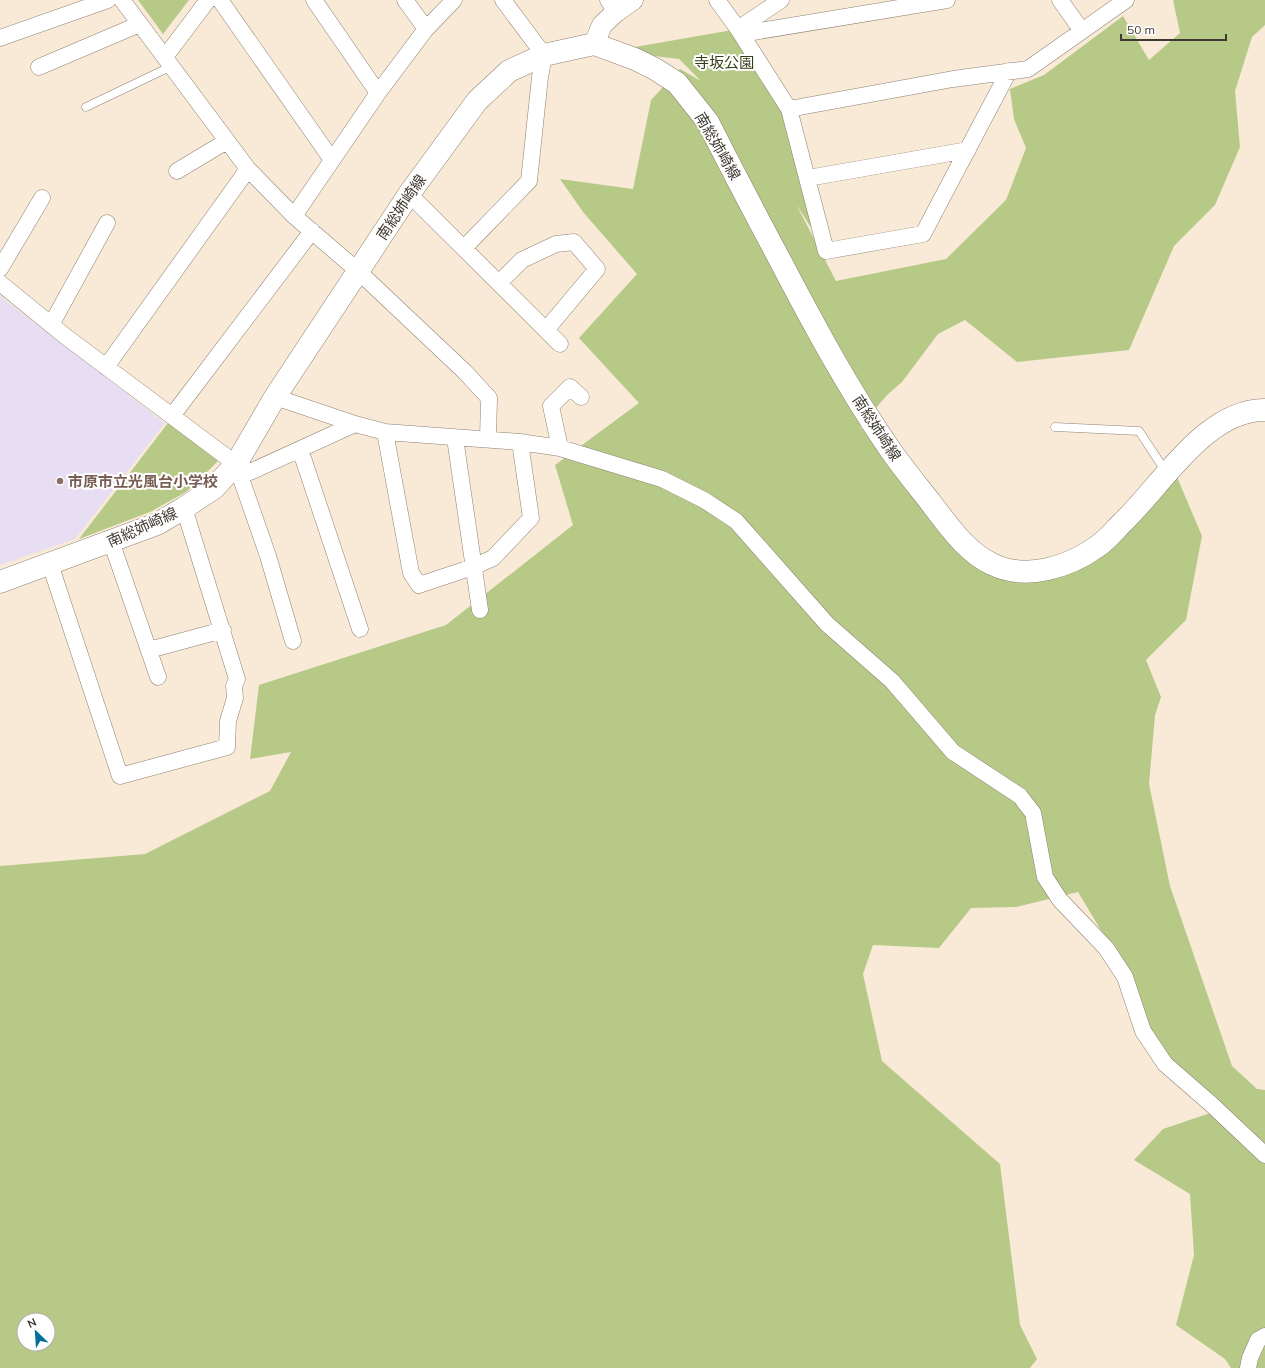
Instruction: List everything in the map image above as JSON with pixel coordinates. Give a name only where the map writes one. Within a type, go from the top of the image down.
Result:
[{"type":"main road","name":"南総姉崎線","points":[[0,582],[157,524],[214,488],[236,464],[275,397],[358,270],[409,194],[477,100],[509,71],[544,55],[594,44],[635,59],[655,69],[677,84],[708,122],[819,334],[870,419],[902,466],[956,534],[971,551],[992,564],[1011,570],[1043,571],[1062,566],[1079,558],[1099,546],[1126,519],[1197,441],[1215,426],[1246,413],[1265,410]]},
{"type":"street","points":[[0,38],[108,0]]},
{"type":"street","points":[[122,0],[248,170],[294,216],[358,270],[465,372],[489,398],[488,440]]},
{"type":"street","points":[[168,62],[208,0]]},
{"type":"street","points":[[220,0],[332,160]]},
{"type":"street","points":[[314,0],[378,93]]},
{"type":"street","points":[[405,0],[426,30]]},
{"type":"street","points":[[294,216],[378,93],[426,30],[454,0]]},
{"type":"street","points":[[464,248],[529,181],[540,77],[544,55],[503,0]]},
{"type":"street","points":[[594,44],[612,6],[633,0]]},
{"type":"street","points":[[717,0],[790,108],[826,251],[923,234],[1009,71]]},
{"type":"street","points":[[738,29],[781,0]]},
{"type":"street","points":[[738,29],[753,32],[947,0]]},
{"type":"street","points":[[1060,0],[1082,31]]},
{"type":"street","points":[[790,108],[953,79],[1028,69],[1126,0]]},
{"type":"street","points":[[38,67],[140,24]]},
{"type":"street","points":[[177,171],[227,141]]},
{"type":"street","points":[[808,178],[968,150]]},
{"type":"street","points":[[106,367],[248,170]]},
{"type":"street","points":[[409,194],[560,344]]},
{"type":"street","points":[[0,269],[42,198]]},
{"type":"street","points":[[51,325],[107,223]]},
{"type":"street","points":[[172,416],[312,231]]},
{"type":"street","points":[[499,283],[522,260],[556,244],[574,242],[597,269],[546,330]]},
{"type":"street","points":[[0,283],[51,325],[106,367],[236,464],[250,472],[354,424]]},
{"type":"street","points":[[560,448],[551,406],[570,387],[581,398]]},
{"type":"street","points":[[275,397],[354,424],[385,432],[520,442],[560,448],[662,479],[704,500],[736,521],[827,624],[892,681],[953,752],[1020,796],[1032,812],[1045,877],[1060,900],[1106,948],[1125,977],[1143,1030],[1165,1064],[1212,1104],[1265,1155]]},
{"type":"street","points":[[385,432],[411,573],[419,585],[473,567],[493,558],[531,518],[520,442]]},
{"type":"street","points":[[455,438],[480,610]]},
{"type":"street","points":[[300,449],[360,629]]},
{"type":"street","points":[[236,464],[268,556],[293,641]]},
{"type":"street","points":[[50,564],[120,776],[227,747],[228,721],[235,698],[234,686],[237,679],[184,508]]},
{"type":"street","points":[[111,541],[158,677]]},
{"type":"street","points":[[149,650],[223,630]]},
{"type":"street","points":[[1248,1368],[1250,1358],[1258,1340],[1265,1336]]},
{"type":"lane","points":[[86,107],[168,62]]},
{"type":"lane","points":[[1054,428],[1139,431],[1167,473]]},
{"type":"shaded area","name":"市原市立光風台小学校","points":[[0,296],[165,423],[75,539],[0,565]]},
{"type":"green space","points":[[138,0],[189,0],[163,34]]},
{"type":"green space","name":"寺坂公園","points":[[1173,0],[1265,0],[1265,25],[1252,37],[1235,91],[1240,147],[1215,205],[1174,246],[1129,350],[1017,362],[965,320],[938,334],[902,382],[887,395],[860,427],[902,465],[994,576],[1096,555],[1177,477],[1202,536],[1186,620],[1146,660],[1161,697],[1155,715],[1149,784],[1170,886],[1232,1066],[1257,1089],[1265,1090],[1265,1368],[1231,1368],[1225,1359],[1176,1325],[1194,1255],[1190,1194],[1134,1160],[1163,1129],[1225,1108],[1157,1056],[1117,957],[1078,892],[1016,907],[971,908],[939,948],[873,945],[863,974],[882,1061],[1000,1164],[1020,1325],[1037,1359],[1030,1368],[0,1368],[0,866],[145,854],[270,791],[291,752],[250,759],[259,685],[446,625],[573,525],[555,465],[639,403],[579,338],[637,274],[583,212],[560,179],[633,189],[651,100],[680,69],[701,81],[679,59],[612,51],[738,29],[789,109],[826,251],[796,204],[836,281],[946,259],[1006,200],[1026,148],[1014,119],[1010,89],[1044,75],[1123,16],[1149,60],[1180,33]]},
{"type":"green space","points":[[168,423],[218,461],[186,492],[150,512],[79,539]]},
{"type":"place","name":"市原市立光風台小学校","points":[[60,481]]}]
